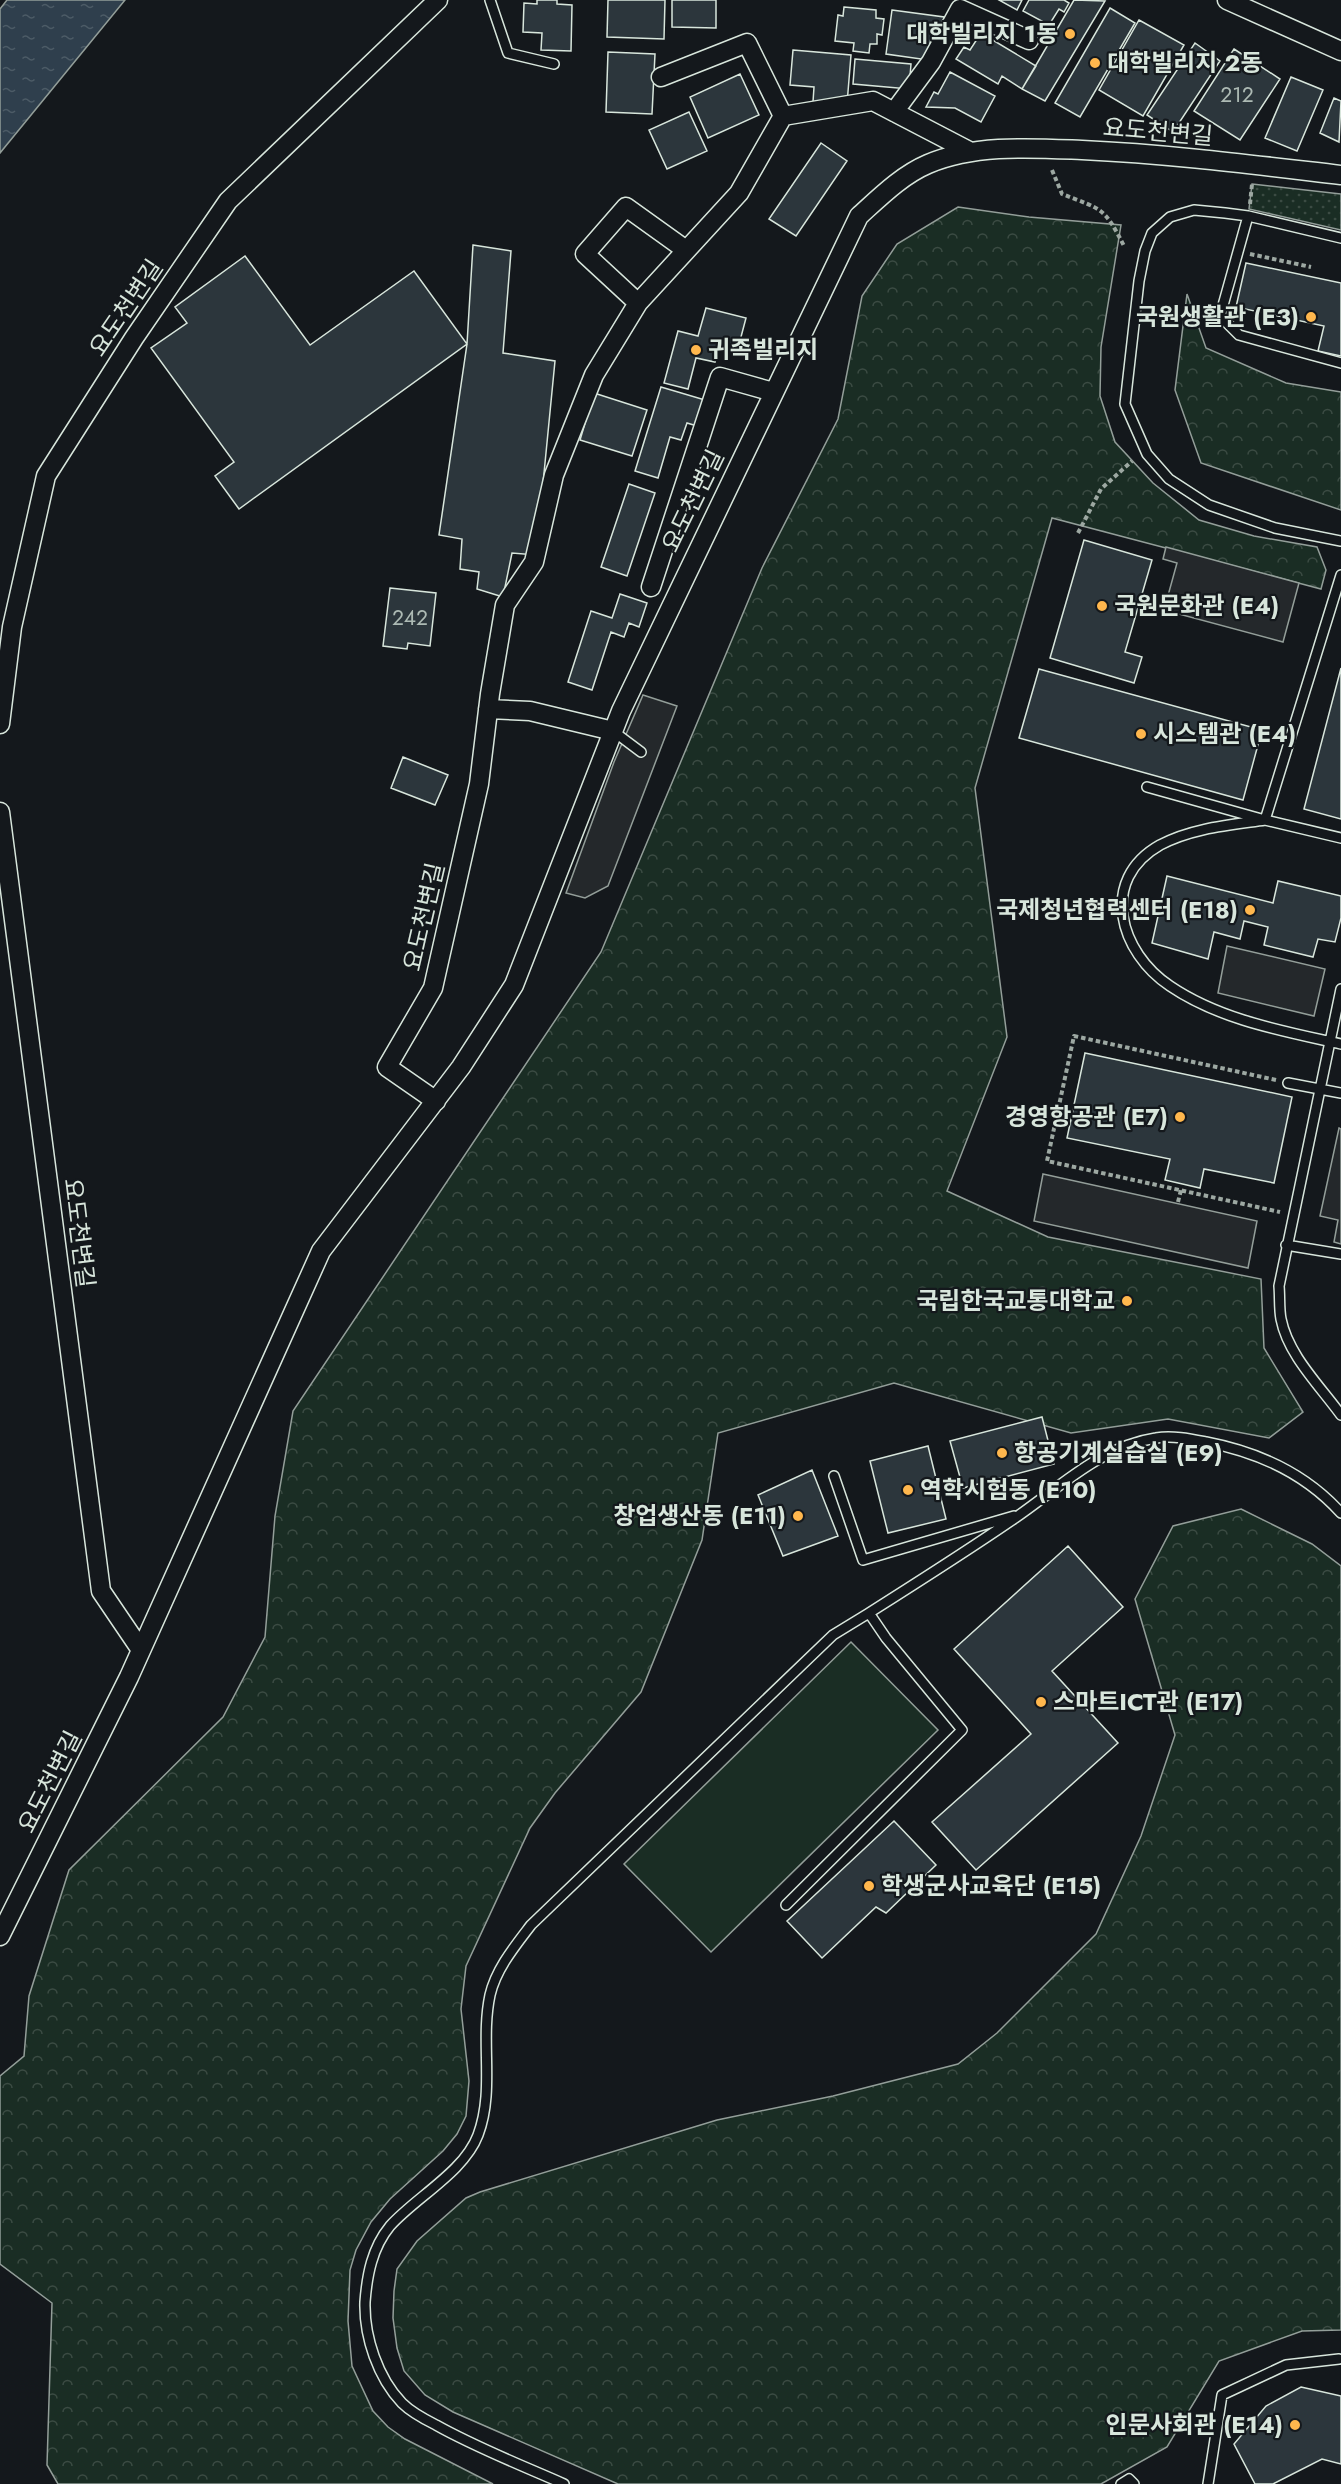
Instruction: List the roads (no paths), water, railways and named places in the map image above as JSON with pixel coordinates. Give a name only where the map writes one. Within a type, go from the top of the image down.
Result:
[{"type":"street","name":"요도천변길","points":[[0,724],[12,627],[46,476],[134,338],[228,201],[438,0]]},
{"type":"street","points":[[1227,0],[1341,51]]},
{"type":"street","points":[[894,112],[931,62],[960,9],[1029,40]]},
{"type":"street","points":[[661,77],[747,43],[783,116],[873,101],[971,152]]},
{"type":"street","name":"요도천변길","points":[[436,1101],[387,1067],[433,988],[479,784],[488,708],[505,604],[534,562],[554,475],[594,375],[638,303],[739,193],[783,116]]},
{"type":"street","name":"요도천변길","points":[[0,1936],[141,1650],[321,1251],[461,1067],[514,985],[613,731],[683,577],[859,216],[889,188],[928,164],[971,152],[1032,148],[1140,153],[1341,175]]},
{"type":"street","points":[[638,303],[585,254],[626,207],[686,250]]},
{"type":"street","name":"요도천변길","points":[[651,587],[720,377],[773,392]]},
{"type":"street","points":[[488,708],[530,711],[613,731]]},
{"type":"street","name":"요도천변길","points":[[0,812],[101,1591],[141,1650]]},
{"type":"lane","points":[[490,0],[508,53],[554,64]]},
{"type":"lane","points":[[1341,238],[1248,216],[1194,210],[1170,217],[1152,233],[1145,251],[1139,281],[1125,404],[1147,454],[1169,479],[1209,505],[1275,528],[1341,541]]},
{"type":"lane","points":[[1248,216],[1220,316],[1239,335],[1341,363]]},
{"type":"lane","points":[[1265,820],[1341,575]]},
{"type":"lane","points":[[613,731],[641,752]]},
{"type":"lane","points":[[1147,787],[1265,820],[1341,838]]},
{"type":"lane","points":[[1265,820],[1184,834],[1158,846],[1136,863],[1121,901],[1122,920],[1131,943],[1144,966],[1170,986],[1205,1005],[1237,1018],[1341,1044]]},
{"type":"lane","points":[[1341,989],[1279,1286],[1281,1318],[1287,1338],[1341,1415]]},
{"type":"lane","points":[[1288,1083],[1341,1093]]},
{"type":"lane","points":[[1286,1245],[1341,1254]]},
{"type":"lane","points":[[564,2484],[453,2435],[417,2415],[402,2403],[377,2364],[369,2337],[365,2310],[369,2266],[377,2247],[390,2227],[465,2156],[477,2137],[486,2112],[486,2040],[490,1994],[508,1956],[531,1925],[833,1635],[946,1565],[1099,1459],[1118,1449],[1157,1437],[1189,1438],[1240,1449],[1290,1471],[1327,1498],[1341,1513]]},
{"type":"lane","points":[[834,1476],[863,1560],[1022,1514]]},
{"type":"lane","points":[[786,1905],[962,1730],[886,1638],[869,1613]]},
{"type":"lane","points":[[1208,2484],[1222,2395],[1286,2365],[1339,2359]]},
{"type":"lane","points":[[1121,2484],[1129,2478],[1134,2484]]},
{"type":"water","points":[[7,0],[125,0],[0,153],[0,9]]},
{"type":"place","name":"대학빌리지 1동","points":[[1070,34]]},
{"type":"place","name":"대학빌리지 2동","points":[[1095,63]]},
{"type":"place","name":"국원생활관 (E3)","points":[[1311,317]]},
{"type":"place","name":"귀족빌리지","points":[[696,350]]},
{"type":"place","name":"국원문화관 (E4)","points":[[1102,606]]},
{"type":"place","name":"시스템관 (E4)","points":[[1141,734]]},
{"type":"place","name":"국제청년협력센터 (E18)","points":[[1250,910]]},
{"type":"place","name":"경영항공관 (E7)","points":[[1180,1117]]},
{"type":"place","name":"국립한국교통대학교","points":[[1127,1301]]},
{"type":"place","name":"항공기계실습실 (E9)","points":[[1002,1453]]},
{"type":"place","name":"역학시험동 (E10)","points":[[908,1490]]},
{"type":"place","name":"창업생산동 (E11)","points":[[798,1516]]},
{"type":"place","name":"스마트ICT관 (E17)","points":[[1041,1702]]},
{"type":"place","name":"학생군사교육단 (E15)","points":[[869,1886]]},
{"type":"place","name":"인문사회관 (E14)","points":[[1295,2425]]}]
